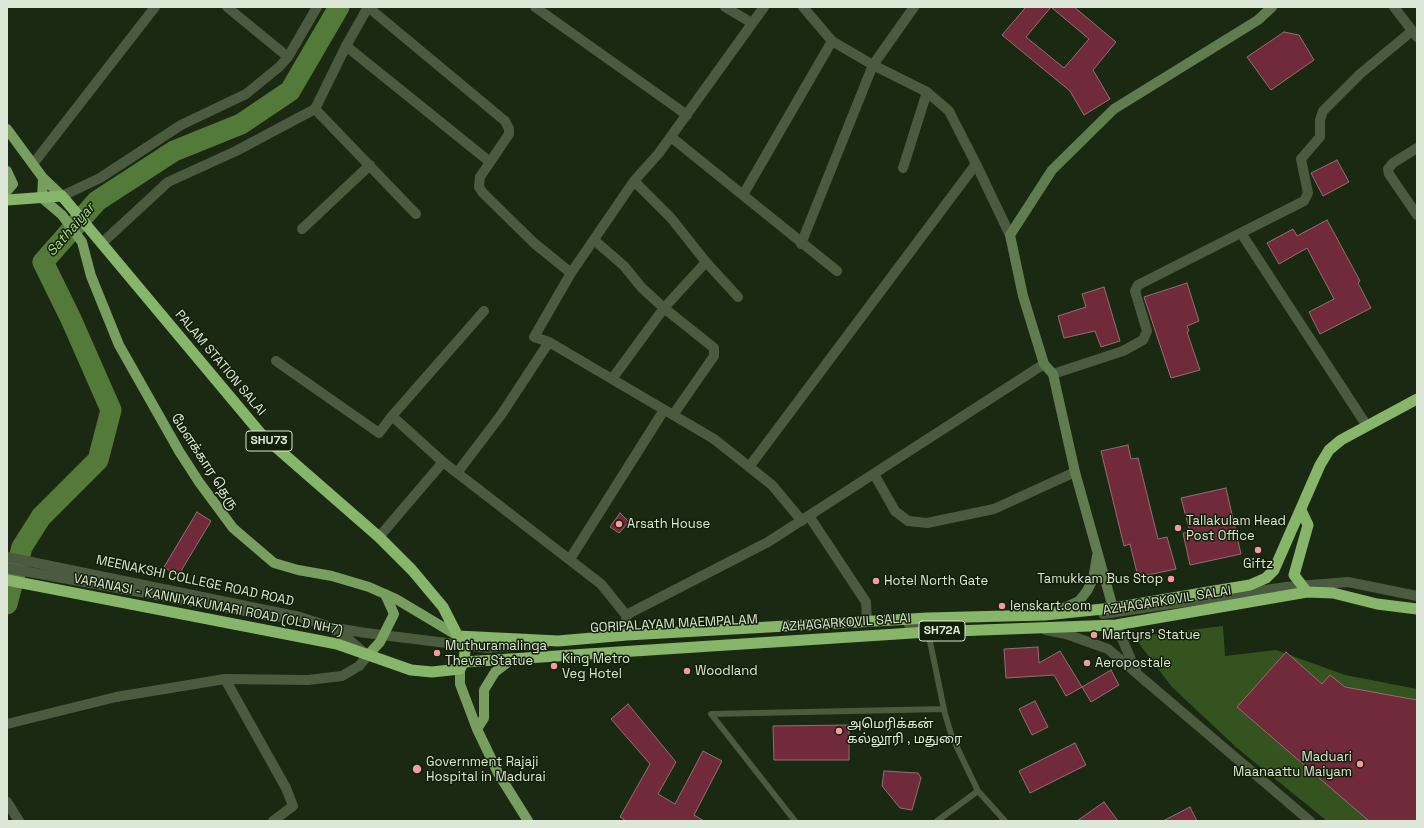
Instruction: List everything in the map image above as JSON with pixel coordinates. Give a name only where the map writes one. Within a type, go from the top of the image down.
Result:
[{"type":"highway","points":[[7,200],[62,196]]},
{"type":"highway","name":"PALAM STATION SALAI","points":[[62,196],[262,435],[379,537],[412,570],[443,607],[458,636]]},
{"type":"highway","points":[[1306,592],[1294,575],[1308,525],[1301,510],[1320,465],[1329,450],[1341,440],[1417,399]]},
{"type":"highway","name":"AZHAGARKOVIL SALAI","points":[[458,636],[558,641],[627,635],[867,621],[1045,615],[1113,608],[1250,585],[1266,578],[1274,570],[1301,510]]},
{"type":"highway","name":"VARANASI - KANNIYAKUMARI ROAD (OLD NH7)","points":[[7,580],[337,644],[411,670],[432,672],[462,665]]},
{"type":"highway","name":"AZHAGARKOVIL SALAI","points":[[462,665],[512,659],[928,632],[1116,625],[1306,592],[1334,593],[1376,604],[1417,609]]},
{"type":"highway","name":"SHU73","points":[[458,636],[465,650],[462,665]]},
{"type":"main road","points":[[1113,608],[1075,472],[1053,374],[1044,364],[1023,296],[1010,235],[1052,170],[1114,109],[1258,20],[1272,7]]},
{"type":"main road","name":"PALAM STATION SALAI","points":[[7,129],[43,178],[62,196]]},
{"type":"main road","points":[[7,171],[13,184],[7,191]]},
{"type":"main road","points":[[42,198],[43,178]]},
{"type":"main road","name":"மேளக்கார தெரு","points":[[42,198],[62,215],[82,242],[91,276],[119,345],[179,451],[199,482],[233,528],[274,563],[298,570],[332,576],[385,594],[458,636]]},
{"type":"main road","points":[[1045,615],[1068,607],[1079,601],[1093,579],[1098,553]]},
{"type":"main road","points":[[368,655],[380,642],[394,614],[385,594]]},
{"type":"main road","points":[[477,729],[484,718],[484,690],[495,672],[512,659]]},
{"type":"main road","points":[[462,665],[460,684],[477,729],[498,773],[528,821]]},
{"type":"street","points":[[34,164],[155,7]]},
{"type":"street","points":[[227,7],[288,57]]},
{"type":"street","points":[[62,196],[100,178],[181,125],[246,94],[279,67],[288,57],[317,7]]},
{"type":"street","points":[[102,243],[168,182],[236,151],[315,109],[346,46],[368,7],[505,122],[509,129],[509,134],[478,182],[483,193],[534,243],[571,272]]},
{"type":"street","points":[[725,7],[752,23]]},
{"type":"street","points":[[764,7],[671,137],[634,181],[571,272],[534,337],[549,342],[714,439],[772,485],[805,518],[866,602],[867,621]]},
{"type":"street","points":[[803,7],[832,41],[873,65],[927,92],[948,111],[976,164],[1010,235]]},
{"type":"street","points":[[801,244],[873,65],[914,7]]},
{"type":"street","points":[[1053,374],[1123,351],[1139,343],[1146,336],[1147,331],[1135,291],[1138,285],[1304,201],[1308,193],[1301,159],[1320,137],[1320,120],[1323,111],[1360,74],[1415,34],[1394,7]]},
{"type":"street","points":[[538,8],[687,115]]},
{"type":"street","points":[[743,195],[832,41]]},
{"type":"street","points":[[346,46],[490,162]]},
{"type":"street","points":[[903,168],[927,92]]},
{"type":"street","points":[[315,109],[416,214]]},
{"type":"street","points":[[671,137],[801,244],[837,271]]},
{"type":"street","points":[[1417,148],[1393,163],[1388,169],[1389,174],[1417,215]]},
{"type":"street","points":[[748,467],[976,164]]},
{"type":"street","points":[[302,229],[370,165]]},
{"type":"street","points":[[634,181],[671,218],[706,262],[738,297]]},
{"type":"street","points":[[1241,233],[1367,426]]},
{"type":"street","points":[[570,559],[668,412],[709,365],[716,353],[710,343],[664,308],[642,288],[624,266],[594,240]]},
{"type":"street","points":[[612,379],[664,308],[706,262]]},
{"type":"street","points":[[276,361],[379,433],[392,416],[484,311]]},
{"type":"street","points":[[457,473],[502,415],[549,342]]},
{"type":"street","points":[[626,615],[768,542],[1044,364]]},
{"type":"street","points":[[392,416],[443,462],[601,584],[626,615],[627,635]]},
{"type":"street","points":[[379,537],[443,462]]},
{"type":"street","points":[[874,474],[895,511],[908,520],[927,523],[994,509],[1075,472]]},
{"type":"street","name":"MEENAKSHI COLLEGE ROAD ROAD","points":[[7,556],[300,617],[328,626],[346,637],[368,655]]},
{"type":"street","name":"GORIPALAYAM MAEMPALAM","points":[[7,568],[366,633],[487,648],[1115,613],[1286,587],[1348,582],[1417,596]]},
{"type":"street","points":[[1116,625],[1138,675]]},
{"type":"street","points":[[1034,628],[1066,634],[1108,649],[1310,821]]},
{"type":"street","points":[[7,724],[116,697],[225,679],[308,680],[342,676],[359,666],[368,655]]},
{"type":"street","points":[[225,679],[286,788],[293,806],[273,821]]},
{"type":"street","points":[[7,802],[19,821]]},
{"type":"lane","points":[[928,632],[944,709],[952,737],[978,791],[1005,821]]},
{"type":"lane","points":[[795,821],[711,714],[944,709]]},
{"type":"lane","points":[[937,821],[978,791]]},
{"type":"green space","points":[[1223,626],[1225,656],[1276,650],[1345,675],[1417,689],[1417,821],[1327,821],[1237,748],[1172,687],[1134,637]]},
{"type":"building","points":[[1026,7],[1051,7],[1074,7],[1116,42],[1093,70],[1110,99],[1084,115],[1070,91],[1002,35]],"holes":[[[1051,7],[1089,39],[1064,68],[1026,37]]]},
{"type":"building","points":[[1284,32],[1299,35],[1314,60],[1271,90],[1247,57]]},
{"type":"building","points":[[1337,160],[1349,182],[1323,196],[1311,173]]},
{"type":"building","points":[[1327,220],[1360,281],[1358,283],[1371,308],[1320,334],[1309,312],[1334,299],[1307,248],[1279,264],[1267,243],[1293,229],[1297,236]]},
{"type":"building","points":[[1187,283],[1199,321],[1187,326],[1189,331],[1187,332],[1200,370],[1171,378],[1144,297]]},
{"type":"building","points":[[1104,287],[1120,341],[1101,347],[1095,331],[1064,338],[1058,316],[1086,307],[1082,294]]},
{"type":"building","points":[[1128,445],[1131,459],[1138,458],[1158,539],[1167,537],[1176,569],[1138,577],[1130,544],[1124,546],[1101,451]]},
{"type":"building","points":[[1226,488],[1241,554],[1190,565],[1183,533],[1190,532],[1181,498]]},
{"type":"building","points":[[197,512],[211,521],[178,576],[164,567]]},
{"type":"building","name":"Arsath House","points":[[620,513],[629,522],[619,533],[610,527]]},
{"type":"building","points":[[1038,647],[1039,663],[1060,651],[1082,687],[1066,696],[1054,675],[1006,678],[1004,649]]},
{"type":"building","name":"Maduari Maanaattu Maiyam","points":[[1286,652],[1322,684],[1330,675],[1345,687],[1417,700],[1417,821],[1369,821],[1237,707]]},
{"type":"building","points":[[1111,670],[1119,685],[1091,702],[1082,687]]},
{"type":"building","points":[[1035,701],[1048,727],[1032,735],[1019,709]]},
{"type":"building","points":[[628,704],[676,762],[658,794],[675,804],[703,751],[722,761],[694,815],[704,821],[626,821],[620,817],[650,764],[611,719]]},
{"type":"building","points":[[849,725],[849,760],[774,760],[773,726]]},
{"type":"building","points":[[1075,743],[1086,765],[1030,793],[1019,771]]},
{"type":"building","points":[[884,771],[918,773],[921,778],[912,810],[900,808],[882,786]]},
{"type":"building","points":[[1104,802],[1118,821],[1077,821]]},
{"type":"building","points":[[1190,807],[1197,821],[1163,821]]},
{"type":"waterway","name":"Sathaiyar","points":[[7,604],[22,547],[41,517],[98,460],[111,410],[71,319],[43,262],[97,201],[174,151],[241,124],[290,91],[339,7]]},
{"type":"place","name":"Arsath House","points":[[619,524]]},
{"type":"place","name":"Tallakulam Head Post Office","points":[[1178,528]]},
{"type":"place","name":"Giftz","points":[[1258,550]]},
{"type":"place","name":"Tamukkam Bus Stop","points":[[1171,579]]},
{"type":"place","name":"Hotel North Gate","points":[[876,581]]},
{"type":"place","name":"lenskart.com","points":[[1002,606]]},
{"type":"place","name":"Martyrs' Statue","points":[[1094,635]]},
{"type":"place","name":"Muthuramalinga Thevar Statue","points":[[437,653]]},
{"type":"place","name":"Aeropostale","points":[[1087,663]]},
{"type":"place","name":"King Metro Veg Hotel","points":[[554,666]]},
{"type":"place","name":"Woodland","points":[[687,671]]},
{"type":"place","name":"அமெரிக்கன் கல்லூரி , மதுரை","points":[[839,731]]},
{"type":"place","name":"Maduari Maanaattu Maiyam","points":[[1360,764]]},
{"type":"place","name":"Government Rajaji Hospital in Madurai","points":[[417,769]]}]
